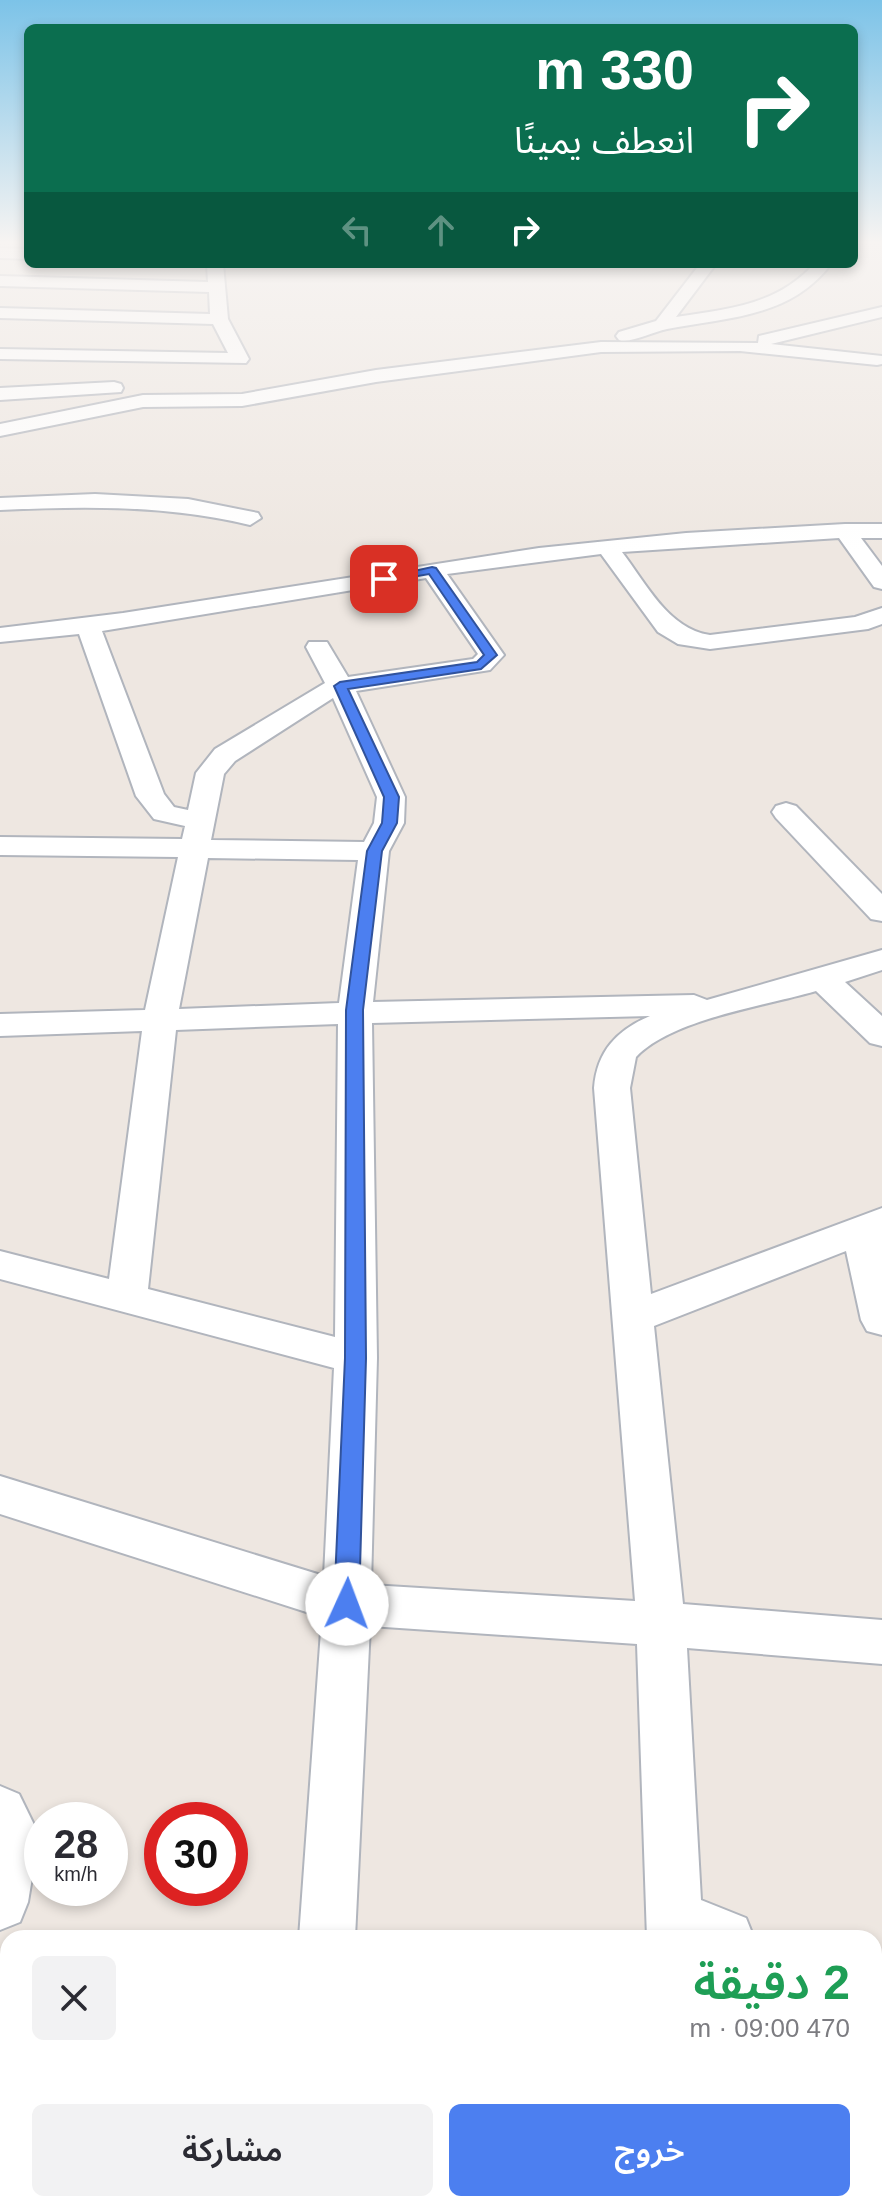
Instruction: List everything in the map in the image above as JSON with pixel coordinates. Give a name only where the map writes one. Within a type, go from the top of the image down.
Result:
[{"type":"street","points":[[0,354],[240,359],[232,344]]},
{"type":"street","points":[[601,347],[608,344]]},
{"type":"street","points":[[740,346],[748,344]]},
{"type":"street","points":[[0,430],[143,401],[242,400],[376,376],[601,347],[740,346],[877,360]]},
{"type":"street","points":[[0,394],[137,387],[154,378],[166,357]]},
{"type":"street","points":[[0,504],[114,498],[157,500],[250,518]]},
{"type":"street","points":[[845,531],[882,582]]},
{"type":"street","points":[[0,635],[88,625],[432,570],[607,547],[708,537],[882,531]]},
{"type":"street","points":[[607,547],[667,627],[687,639],[710,642],[859,624],[882,615]]},
{"type":"street","points":[[127,1298],[160,1021],[210,773],[216,764],[306,702],[340,686],[481,665],[488,661],[491,655],[432,570]]},
{"type":"street","points":[[88,625],[150,796],[164,813],[197,835]]},
{"type":"street","points":[[318,647],[340,686],[391,797],[389,823],[374,851],[355,1010],[356,1358],[347,1604],[327,1930]]},
{"type":"street","points":[[786,812],[882,912]]},
{"type":"street","points":[[0,877],[4,846],[197,835],[374,851]]},
{"type":"street","points":[[674,1927],[661,1624],[612,1088],[614,1065],[624,1048],[643,1034],[680,1017],[882,960]]},
{"type":"street","points":[[823,979],[882,1035]]},
{"type":"street","points":[[0,1025],[160,1021],[355,1010],[731,1005]]},
{"type":"street","points":[[634,1317],[871,1227],[882,1320]]},
{"type":"street","points":[[0,1265],[356,1358]]},
{"type":"street","points":[[0,1495],[347,1604],[882,1642]]},
{"type":"street","points":[[0,1812],[12,1835],[0,1902]]},
{"type":"route","points":[[347,1604],[356,1358],[355,1010],[374,851],[389,823],[391,797],[340,686],[481,665],[491,655],[432,570],[384,579]]}]
